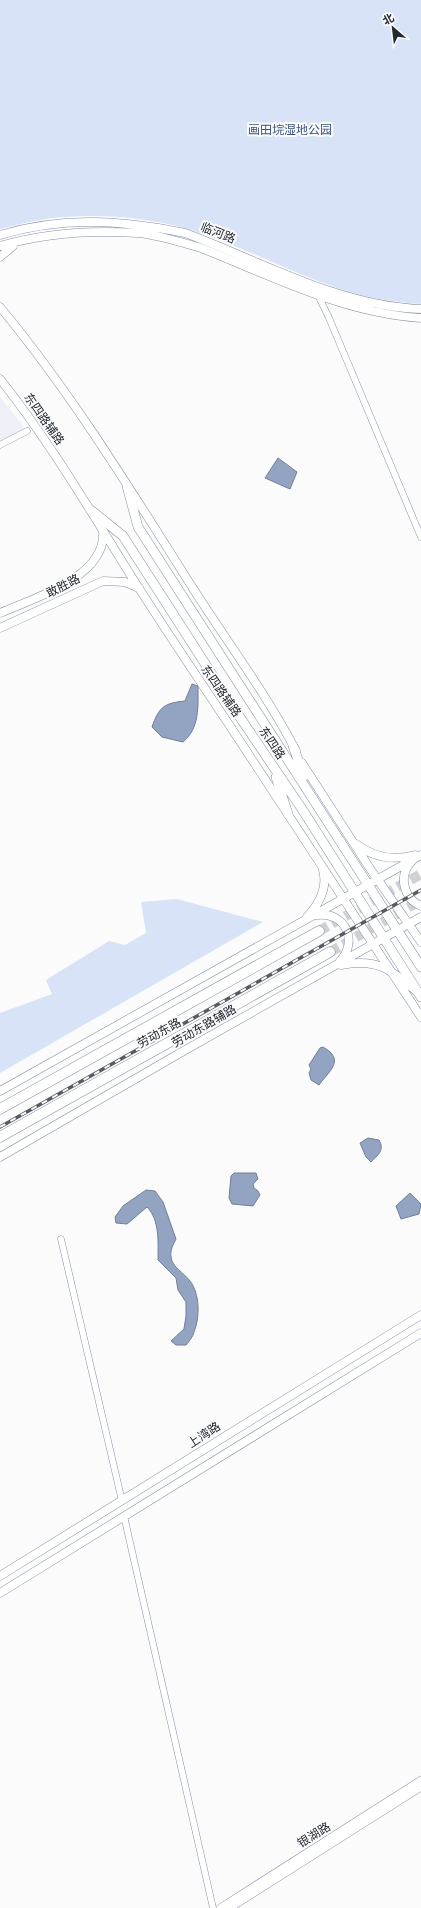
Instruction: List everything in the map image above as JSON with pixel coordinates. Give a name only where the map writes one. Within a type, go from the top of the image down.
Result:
[{"type":"highway","name":"劳动东路","points":[[0,1109],[318,931]]},
{"type":"highway","name":"劳动东路","points":[[0,1137],[330,952]]},
{"type":"main road","name":"临河路","points":[[0,235],[49,224],[81,221],[132,224],[160,228],[185,233],[349,297],[378,304],[421,309]]},
{"type":"main road","name":"临河路","points":[[0,246],[54,235],[81,233],[138,233],[156,236],[201,248],[318,295],[371,311],[421,318]]},
{"type":"main road","points":[[0,257],[4,252],[22,241]]},
{"type":"main road","points":[[2,307],[46,365],[127,486],[271,709],[303,766],[352,842],[421,942]]},
{"type":"main road","name":"东四路辅路","points":[[0,379],[35,426],[92,512],[139,588],[421,1017]]},
{"type":"main road","name":"东四路","points":[[127,486],[138,527],[421,967]]},
{"type":"main road","name":"东四路","points":[[92,512],[123,536],[336,861],[420,995]]},
{"type":"main road","name":"敢胜路","points":[[0,613],[66,583],[90,567],[101,547],[103,539],[102,528]]},
{"type":"main road","name":"敢胜路","points":[[0,628],[103,581],[124,582],[139,588]]},
{"type":"main road","points":[[293,746],[309,791]]},
{"type":"main road","points":[[273,766],[288,814]]},
{"type":"main road","points":[[327,819],[362,849],[382,857],[393,859],[419,855]]},
{"type":"main road","points":[[336,861],[343,867],[350,865],[351,862],[349,853]]},
{"type":"main road","points":[[0,1091],[298,925],[419,855]]},
{"type":"main road","points":[[419,855],[407,868],[404,886],[410,899],[421,906]]},
{"type":"main road","points":[[298,925],[320,901],[324,883],[320,863]]},
{"type":"main road","points":[[313,916],[330,915],[345,926],[350,943],[346,952],[337,964]]},
{"type":"main road","name":"劳动东路辅路","points":[[0,1157],[421,917]]},
{"type":"main road","points":[[327,970],[339,966],[361,963],[382,966],[420,995]]},
{"type":"main road","name":"上湾路","points":[[0,1576],[421,1315]]},
{"type":"main road","points":[[0,1593],[421,1333]]},
{"type":"street","points":[[318,295],[421,537]]},
{"type":"street","points":[[0,445],[27,431]]},
{"type":"street","points":[[61,1239],[122,1501]]},
{"type":"street","points":[[124,1516],[214,1908]]},
{"type":"street","name":"银湖路","points":[[220,1908],[421,1780]]},
{"type":"street","name":"银湖路","points":[[230,1908],[421,1787]]},
{"type":"shaded area","points":[[0,397],[27,431],[0,440]]},
{"type":"shaded area","points":[[278,458],[297,472],[290,489],[265,478]]},
{"type":"shaded area","points":[[192,684],[198,686],[197,716],[193,730],[183,742],[162,737],[152,727],[157,715],[163,707],[167,705],[185,701]]},
{"type":"shaded area","points":[[323,1047],[330,1052],[334,1061],[331,1070],[319,1085],[311,1080],[309,1073],[311,1069],[309,1065],[320,1048]]},
{"type":"shaded area","points":[[368,1138],[379,1140],[381,1144],[380,1152],[371,1162],[366,1157],[360,1143]]},
{"type":"shaded area","points":[[234,1173],[256,1173],[258,1179],[253,1184],[254,1188],[260,1195],[253,1206],[232,1204],[229,1198],[231,1176]]},
{"type":"shaded area","points":[[146,1190],[155,1191],[163,1202],[176,1239],[171,1250],[172,1261],[190,1281],[196,1292],[198,1313],[196,1326],[193,1336],[186,1345],[176,1345],[171,1341],[184,1329],[186,1302],[178,1290],[176,1278],[158,1260],[156,1225],[151,1212],[147,1207],[127,1224],[116,1223],[115,1217],[123,1206]]},
{"type":"shaded area","points":[[410,1193],[421,1204],[419,1214],[401,1219],[396,1206]]},
{"type":"green space","name":"画田垸湿地公园","points":[[0,0],[421,0],[421,304],[367,297],[349,292],[309,278],[231,244],[191,230],[161,222],[129,218],[81,216],[49,219],[0,229]]},
{"type":"green space","points":[[177,899],[263,922],[0,1073],[0,1013],[52,994],[46,980],[109,941],[125,945],[146,933],[141,902]]},
{"type":"tunnel","points":[[319,931],[421,874]]},
{"type":"tunnel","points":[[330,952],[421,900]]},
{"type":"railway","points":[[0,1127],[421,890]]}]
